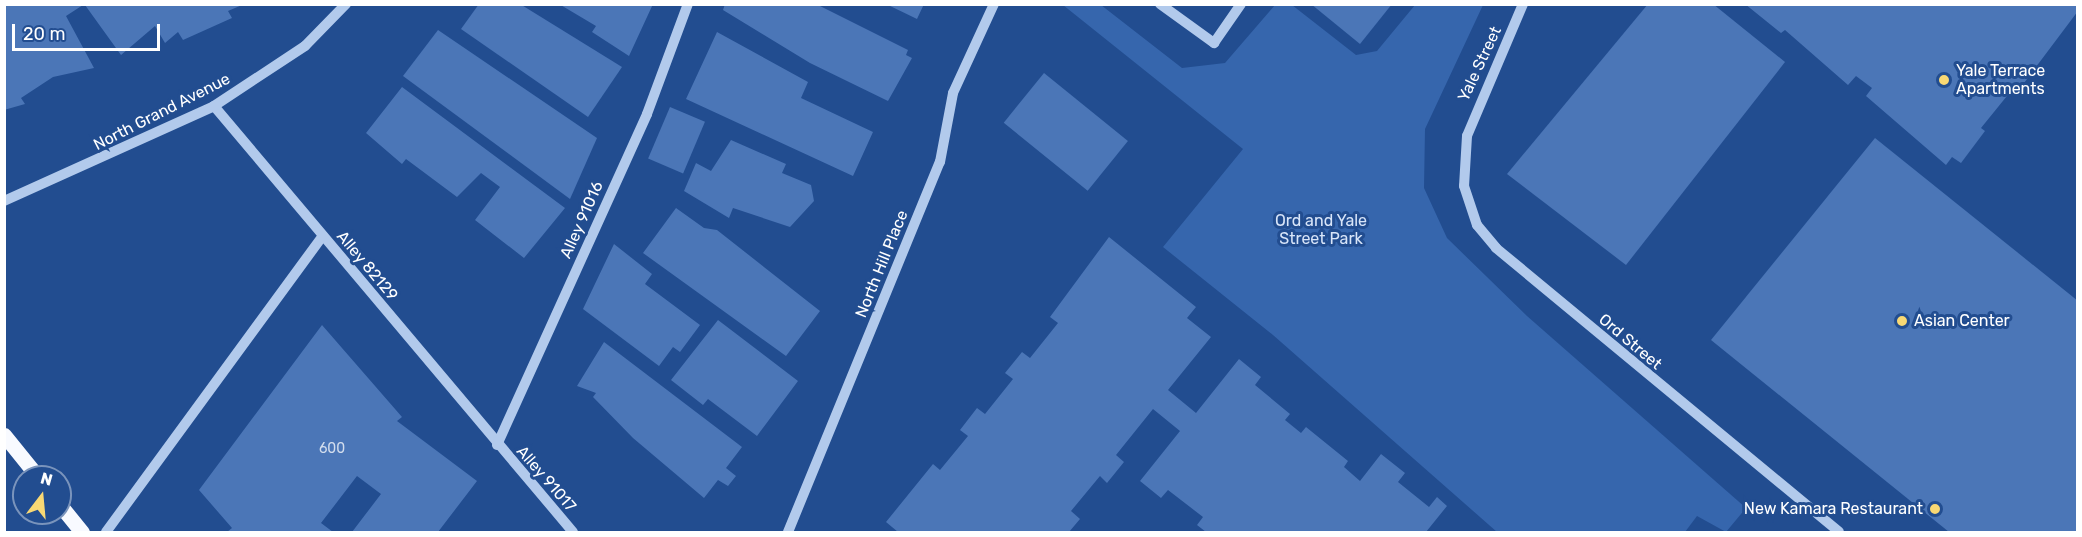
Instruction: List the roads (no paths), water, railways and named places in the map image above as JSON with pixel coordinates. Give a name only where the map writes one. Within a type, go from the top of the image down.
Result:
[{"type":"main road","points":[[4,435],[28,465]]},
{"type":"main road","points":[[72,520],[82,532]]},
{"type":"street","name":"North Grand Avenue","points":[[4,201],[214,106],[305,46],[346,4]]},
{"type":"street","name":"Alley 91016","points":[[497,445],[647,114],[688,4]]},
{"type":"street","name":"North Hill Place","points":[[788,532],[940,162],[953,93],[994,4]]},
{"type":"street","points":[[1160,4],[1214,43],[1241,4]]},
{"type":"street","name":"Yale Street","points":[[1467,136],[1478,100],[1499,65],[1523,4]]},
{"type":"street","name":"Alley 82129","points":[[214,106],[497,445]]},
{"type":"street","name":"Ord Street","points":[[1467,136],[1464,186],[1477,225],[1496,248],[1839,532]]},
{"type":"street","points":[[106,532],[323,236]]},
{"type":"street","name":"Alley 91017","points":[[497,445],[573,532]]},
{"type":"place","name":"Yale Terrace Apartments","points":[[1944,80]]},
{"type":"place","name":"Asian Center","points":[[1902,321]]},
{"type":"place","name":"New Kamara Restaurant","points":[[1935,509]]},
{"type":"park label","name":"Ord and Yale Street Park","points":[[1321,230]]}]
